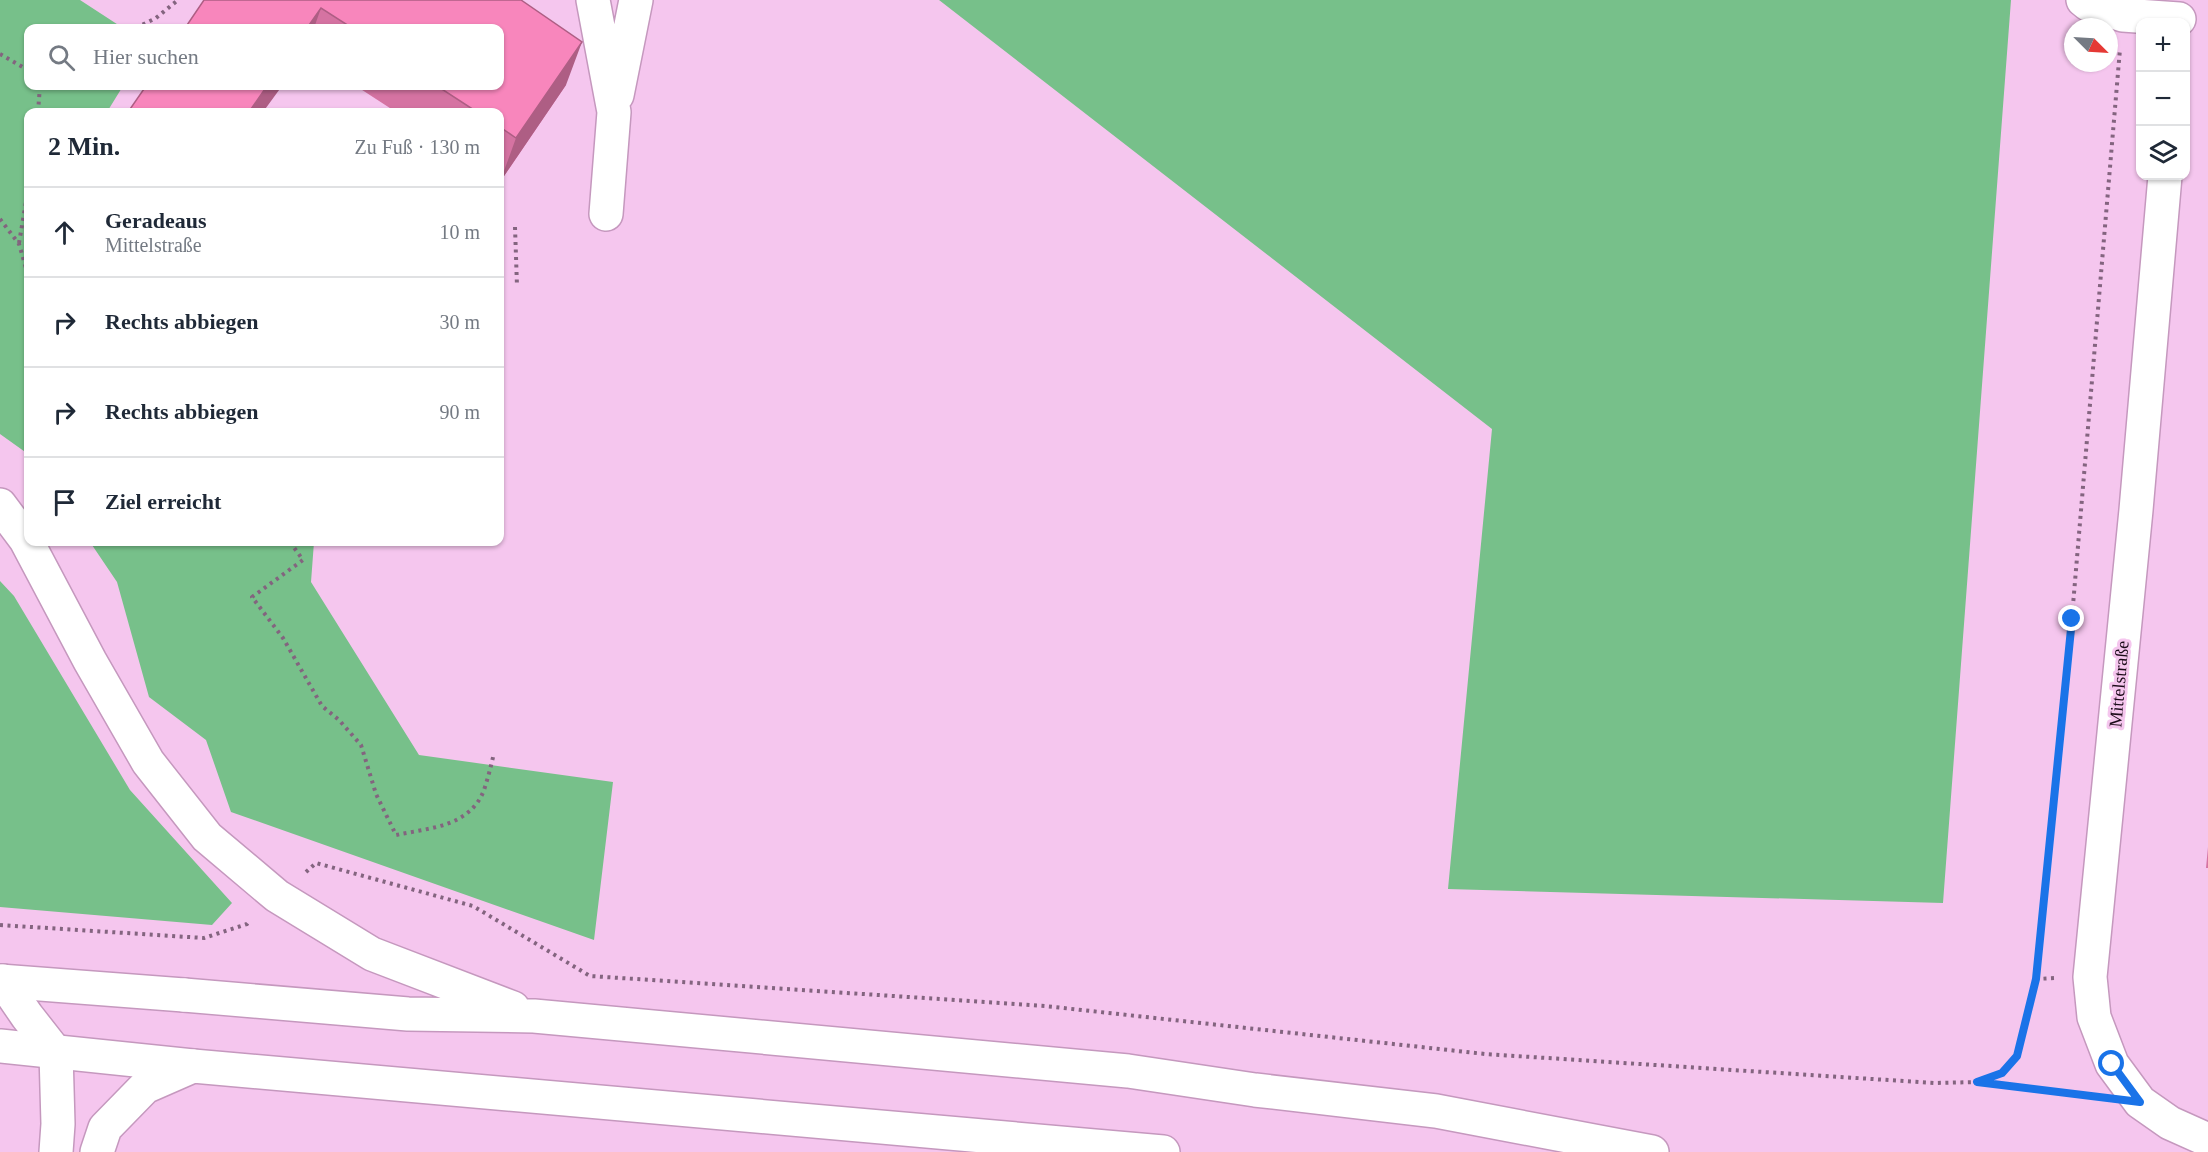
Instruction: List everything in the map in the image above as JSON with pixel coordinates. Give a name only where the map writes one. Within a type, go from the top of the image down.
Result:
[{"type":"main road","points":[[593,0],[614,112]]},
{"type":"main road","points":[[606,214],[614,112],[636,0]]},
{"type":"main road","points":[[2083,0],[2088,4],[2123,15],[2179,14]]},
{"type":"main road","name":"Mittelstraße","points":[[2165,180],[2090,977],[2094,1017],[2112,1064],[2140,1102],[2170,1123],[2208,1140]]},
{"type":"main road","points":[[0,505],[24,537]]},
{"type":"main road","points":[[29,546],[90,662],[148,762],[207,837],[277,896],[372,954],[534,1016]]},
{"type":"main road","points":[[1,981],[408,1014],[534,1016],[1128,1071],[1255,1090],[1436,1111],[1652,1152]]},
{"type":"main road","points":[[1,981],[56,1053],[58,1124],[56,1152]]},
{"type":"main road","points":[[0,1046],[193,1066],[1163,1152]]},
{"type":"main road","points":[[97,1152],[105,1128],[145,1087],[193,1066]]},
{"type":"path","points":[[144,24],[156,18],[178,0]]},
{"type":"path","points":[[1977,1082],[2002,1073],[2017,1056],[2036,979],[2066,688],[2123,15]]},
{"type":"path","points":[[0,54],[24,68]]},
{"type":"path","points":[[38,108],[40,90]]},
{"type":"path","points":[[19,244],[24,214]]},
{"type":"path","points":[[0,219],[19,244],[24,261]]},
{"type":"path","points":[[516,228],[517,286]]},
{"type":"path","points":[[293,546],[303,560],[252,597],[283,638],[322,706],[339,720],[361,745],[376,794],[396,835],[463,819],[483,793],[494,753]]},
{"type":"path","points":[[0,925],[204,938],[247,924],[316,863],[473,906],[590,976],[1045,1006],[1485,1054],[1934,1083],[1977,1082],[2140,1102]]},
{"type":"green space","points":[[0,0],[80,0],[117,24],[24,24],[24,90],[121,90],[109,108],[24,108],[24,451],[0,434]]},
{"type":"green space","points":[[939,0],[2011,0],[1943,903],[1448,889],[1492,429]]},
{"type":"green space","points":[[93,546],[314,546],[311,582],[419,755],[613,782],[594,940],[231,812],[206,740],[149,697],[117,582]]},
{"type":"green space","points":[[0,581],[14,596],[130,790],[232,903],[212,925],[0,907]]},
{"type":"building","points":[[204,0],[521,0],[582,42],[516,138],[504,130],[504,108],[471,108],[443,90],[504,90],[504,24],[346,24],[321,8],[310,24],[188,24]]},
{"type":"building","points":[[143,90],[264,90],[252,108],[131,108]]},
{"type":"route","points":[[2072,619],[2036,979],[2017,1056],[2002,1073],[1977,1082],[2140,1102],[2112,1064]]}]
